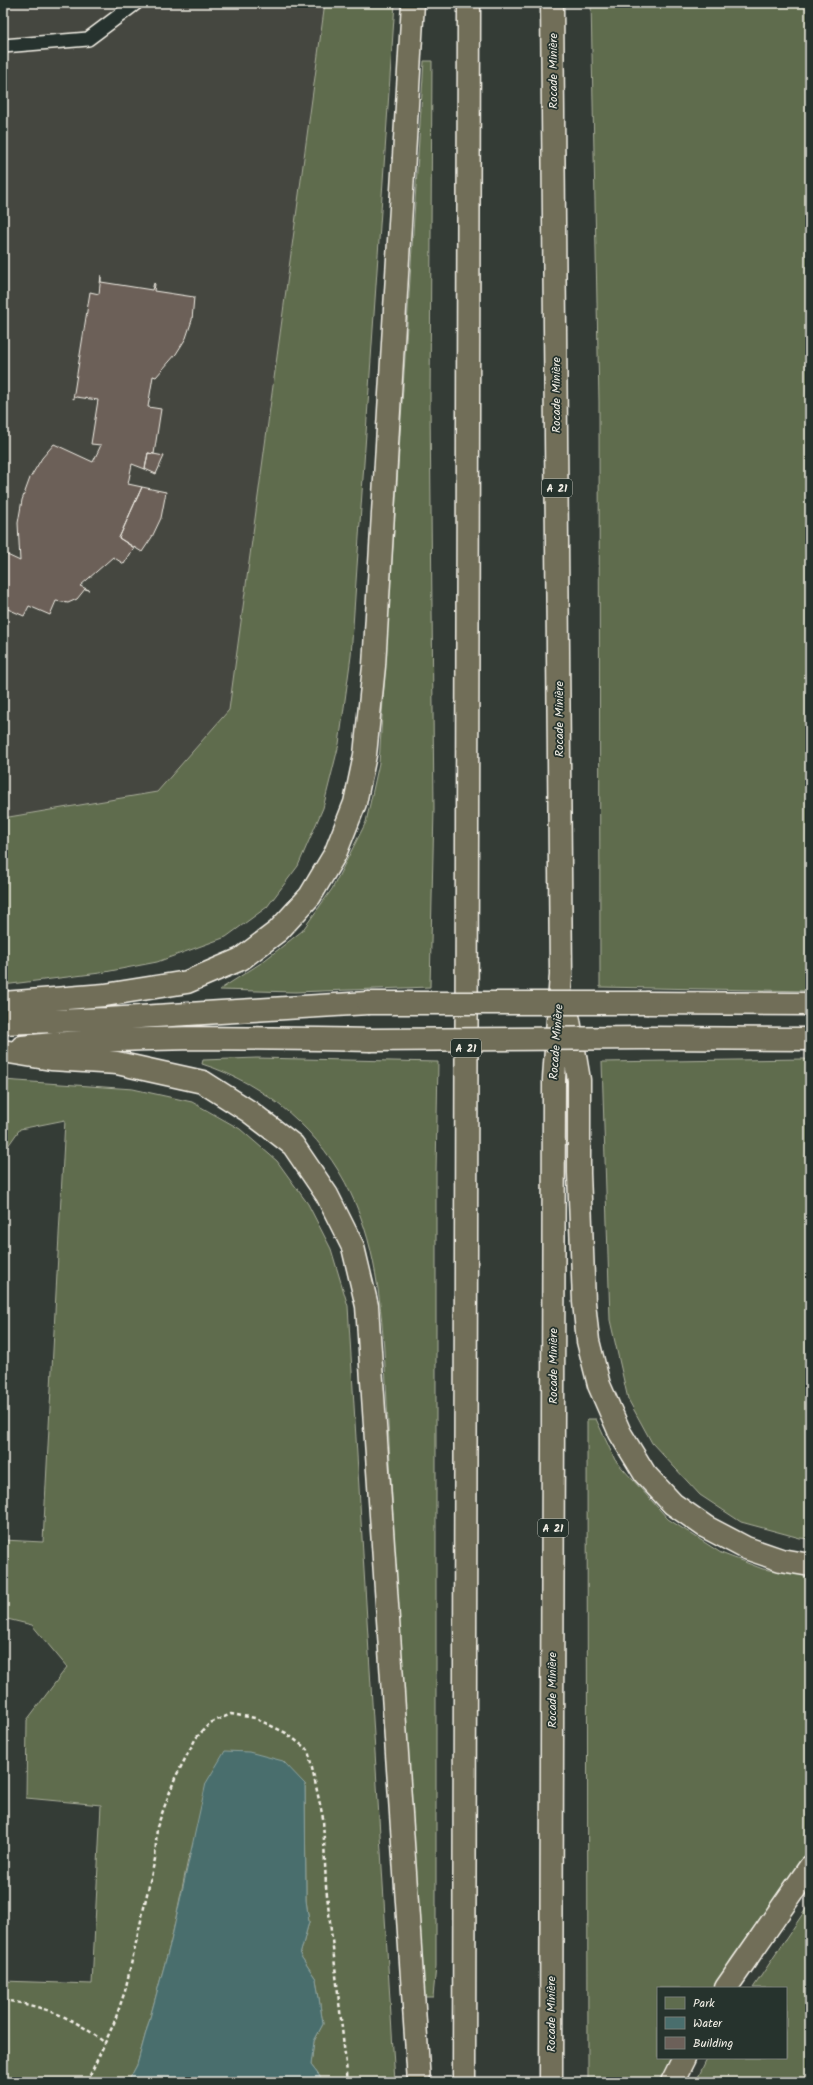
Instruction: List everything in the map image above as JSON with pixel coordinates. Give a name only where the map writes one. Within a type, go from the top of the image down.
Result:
[{"type":"highway","points":[[3,1003],[105,995],[187,982],[241,960],[278,931],[310,896],[334,854],[355,803],[363,762],[374,666],[413,3]]},
{"type":"highway","name":"A 21","points":[[464,2082],[469,3]]},
{"type":"highway","name":"Rocade Minière","points":[[551,2082],[554,1079],[561,974],[552,3]]},
{"type":"highway","points":[[561,974],[579,1080],[579,1173],[584,1302],[588,1341],[600,1385],[608,1406],[620,1433],[645,1474],[673,1504],[706,1527],[746,1548],[781,1560],[810,1565]]},
{"type":"highway","points":[[3,1023],[107,1019],[368,1003],[810,1004]]},
{"type":"highway","points":[[3,1050],[54,1043],[206,1038],[369,1040],[810,1038]]},
{"type":"highway","points":[[3,1050],[51,1059],[117,1063],[203,1082],[250,1112],[293,1144],[328,1195],[352,1247],[367,1306],[419,2082]]},
{"type":"highway","points":[[727,1987],[810,1867]]},
{"type":"highway","points":[[672,2082],[684,2059]]},
{"type":"lane","points":[[3,46],[88,39],[136,3]]},
{"type":"path","points":[[87,2082],[125,1991],[156,1859],[157,1826],[175,1778],[196,1738],[210,1722],[231,1714],[255,1718],[286,1733],[308,1750],[323,1818],[326,1886],[348,2082]]},
{"type":"path","points":[[3,2000],[26,2004],[56,2013],[86,2027],[105,2042]]},
{"type":"shaded area","points":[[3,3],[325,3],[229,710],[157,792],[3,818]]},
{"type":"green space","points":[[325,3],[395,3],[351,656],[339,744],[323,808],[298,866],[267,907],[226,937],[157,962],[100,973],[3,985],[3,818],[157,792],[229,710]]},
{"type":"green space","points":[[591,3],[810,3],[810,991],[600,987],[599,402]]},
{"type":"green space","points":[[424,61],[432,61],[430,406],[434,809],[430,987],[295,992],[219,990],[261,963],[302,931],[332,889],[366,822],[379,763]]},
{"type":"green space","points":[[257,1058],[438,1062],[436,1172],[436,1966],[433,1997],[423,1997],[396,1579],[381,1310],[378,1286],[368,1239],[360,1216],[339,1171],[324,1150],[290,1113],[270,1098],[248,1084],[226,1073],[202,1064],[203,1060]]},
{"type":"green space","points":[[810,1060],[810,1539],[800,1538],[741,1522],[700,1495],[652,1443],[628,1399],[610,1320],[602,1062]]},
{"type":"green space","points":[[3,1080],[133,1089],[192,1102],[240,1129],[277,1161],[308,1204],[331,1249],[348,1306],[395,2082],[324,2082],[311,2065],[314,2041],[323,2024],[316,1979],[300,1955],[309,1922],[306,1900],[305,1784],[189,1855],[171,1941],[137,2065],[128,2082],[3,2082],[3,1981],[92,1984],[101,1805],[26,1798],[27,1720],[67,1667],[32,1625],[3,1618],[3,1540],[43,1542],[65,1120],[20,1129],[3,1153]]},
{"type":"green space","points":[[587,1419],[596,1419],[615,1460],[668,1519],[721,1553],[763,1569],[810,1576],[810,1848],[731,1959],[715,1987],[657,1987],[657,2059],[672,2059],[660,2082],[588,2082]]},
{"type":"green space","points":[[810,1903],[810,2082],[696,2082],[707,2059],[787,2059],[787,1987],[754,1987]]},
{"type":"water","points":[[225,1751],[249,1752],[283,1761],[305,1784],[306,1900],[309,1922],[300,1955],[316,1979],[323,2024],[314,2041],[311,2065],[324,2082],[128,2082],[137,2065],[171,1941],[206,1783]]},
{"type":"building","points":[[101,275],[101,282],[152,290],[154,283],[154,291],[194,297],[192,320],[186,338],[176,354],[156,377],[153,376],[148,407],[161,409],[154,454],[148,453],[145,469],[132,464],[128,484],[142,487],[119,538],[134,548],[124,564],[113,557],[80,586],[89,590],[85,589],[77,599],[68,603],[56,601],[50,615],[29,606],[24,616],[3,607],[3,553],[20,561],[18,523],[22,500],[30,478],[42,458],[54,444],[93,462],[101,445],[91,444],[98,400],[76,397],[73,399],[90,292],[99,294]]},
{"type":"building","points":[[148,453],[164,456],[156,474],[145,469]]},
{"type":"building","points":[[142,487],[166,492],[161,518],[152,537],[142,552],[119,538]]}]
